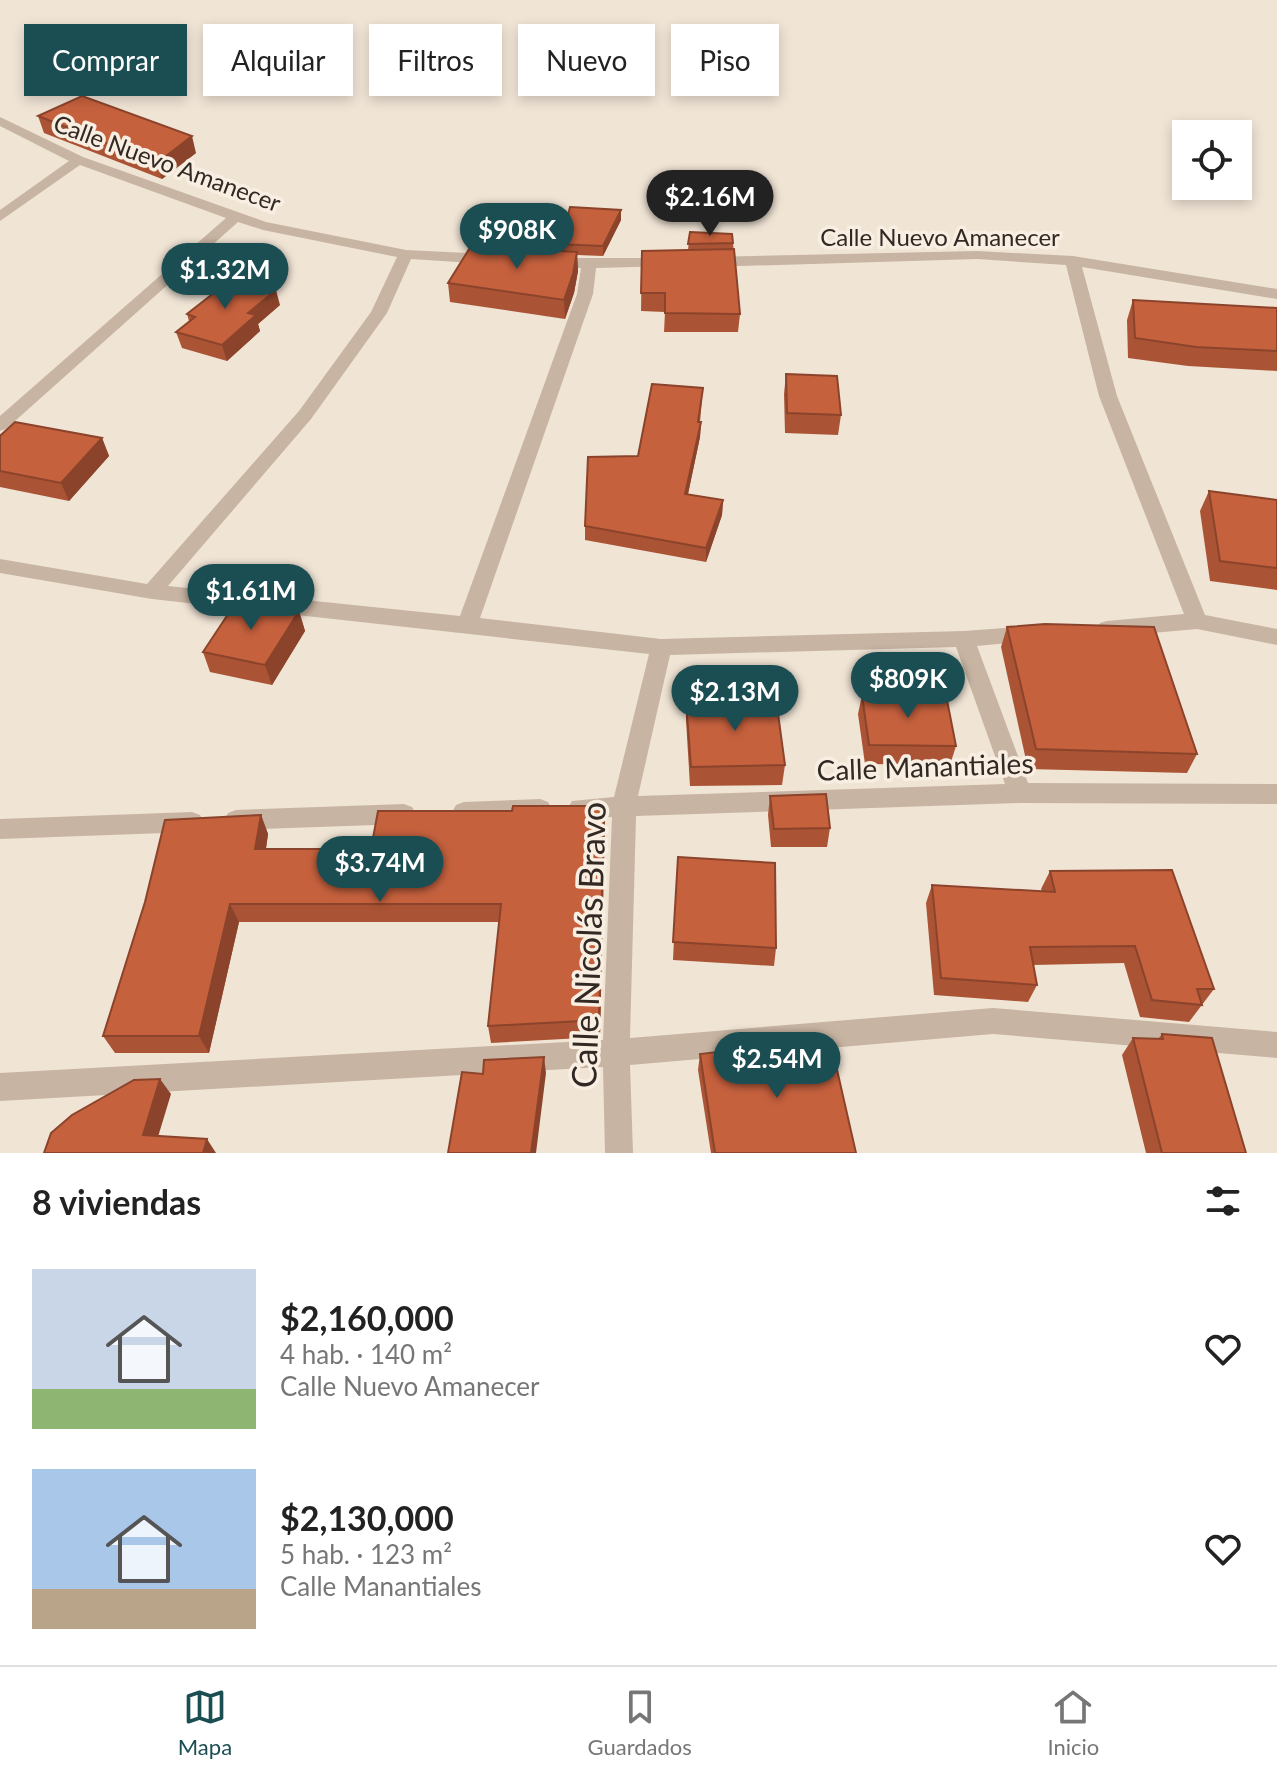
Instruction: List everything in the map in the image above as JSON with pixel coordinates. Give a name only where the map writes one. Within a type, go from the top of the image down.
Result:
[{"type":"street","name":"Calle Nuevo Amanecer","points":[[0,121],[78,160],[263,226],[406,254],[502,260]]},
{"type":"street","points":[[0,217],[78,160]]},
{"type":"street","points":[[0,425],[237,215]]},
{"type":"street","points":[[152,592],[305,415],[379,313],[406,254]]},
{"type":"street","name":"Calle Nuevo Amanecer","points":[[531,261],[589,264],[977,255],[1073,261],[1277,294]]},
{"type":"street","points":[[1073,261],[1108,396],[1197,621]]},
{"type":"street","points":[[467,624],[585,294],[589,264]]},
{"type":"street","points":[[0,566],[152,592],[661,647],[964,639],[1051,633]]},
{"type":"street","points":[[1080,631],[1197,621],[1277,637]]},
{"type":"street","points":[[964,639],[1020,793]]},
{"type":"street","name":"Calle Nicolás Bravo","points":[[619,1153],[616,1053],[624,806],[661,647]]},
{"type":"street","name":"Calle Manantiales","points":[[0,829],[1020,793],[1277,794]]},
{"type":"street","points":[[0,1087],[616,1053],[993,1021],[1277,1045]]},
{"type":"building","points":[[82,96],[192,136],[157,163],[38,116]]},
{"type":"building","points":[[570,207],[621,210],[603,246],[482,241],[489,217],[567,219]]},
{"type":"building","points":[[690,232],[732,234],[733,243],[688,244]]},
{"type":"building","points":[[471,246],[577,252],[564,300],[448,283]]},
{"type":"building","points":[[734,249],[740,314],[665,313],[665,293],[641,293],[642,251]]},
{"type":"building","points":[[233,278],[276,290],[248,313],[256,315],[222,345],[176,332],[195,317],[187,314]]},
{"type":"building","points":[[1133,300],[1277,308],[1277,351],[1196,347],[1135,338]]},
{"type":"building","points":[[786,374],[837,376],[841,415],[787,413]]},
{"type":"building","points":[[652,384],[703,388],[698,422],[701,422],[685,494],[723,500],[706,548],[585,526],[588,457],[638,456]]},
{"type":"building","points":[[15,422],[102,438],[61,483],[0,471],[0,435]]},
{"type":"building","points":[[1209,491],[1277,500],[1277,568],[1220,561]]},
{"type":"building","points":[[238,599],[299,611],[265,665],[203,652]]},
{"type":"building","points":[[1045,624],[1154,627],[1197,754],[1036,749],[1007,627]]},
{"type":"building","points":[[862,695],[946,695],[956,746],[869,745]]},
{"type":"building","points":[[776,699],[785,765],[691,767],[686,701]]},
{"type":"building","points":[[826,794],[830,828],[774,829],[770,796]]},
{"type":"building","points":[[513,806],[604,806],[599,1020],[488,1026],[501,904],[230,904],[199,1036],[103,1036],[145,902],[165,820],[261,815],[255,849],[371,849],[378,811],[512,811]]},
{"type":"building","points":[[678,857],[775,863],[776,948],[673,942]]},
{"type":"building","points":[[1172,870],[1214,989],[1197,989],[1202,1005],[1152,1000],[1135,946],[1030,947],[1037,985],[941,978],[932,885],[1055,892],[1050,871]]},
{"type":"building","points":[[1162,1034],[1212,1038],[1246,1153],[1162,1153],[1133,1038],[1163,1039]]},
{"type":"building","points":[[830,1039],[856,1153],[715,1153],[700,1054]]},
{"type":"building","points":[[544,1057],[531,1153],[448,1153],[462,1072],[483,1074],[484,1060]]},
{"type":"building","points":[[160,1079],[143,1135],[207,1139],[203,1153],[44,1153],[51,1133],[72,1115],[134,1080]]}]
